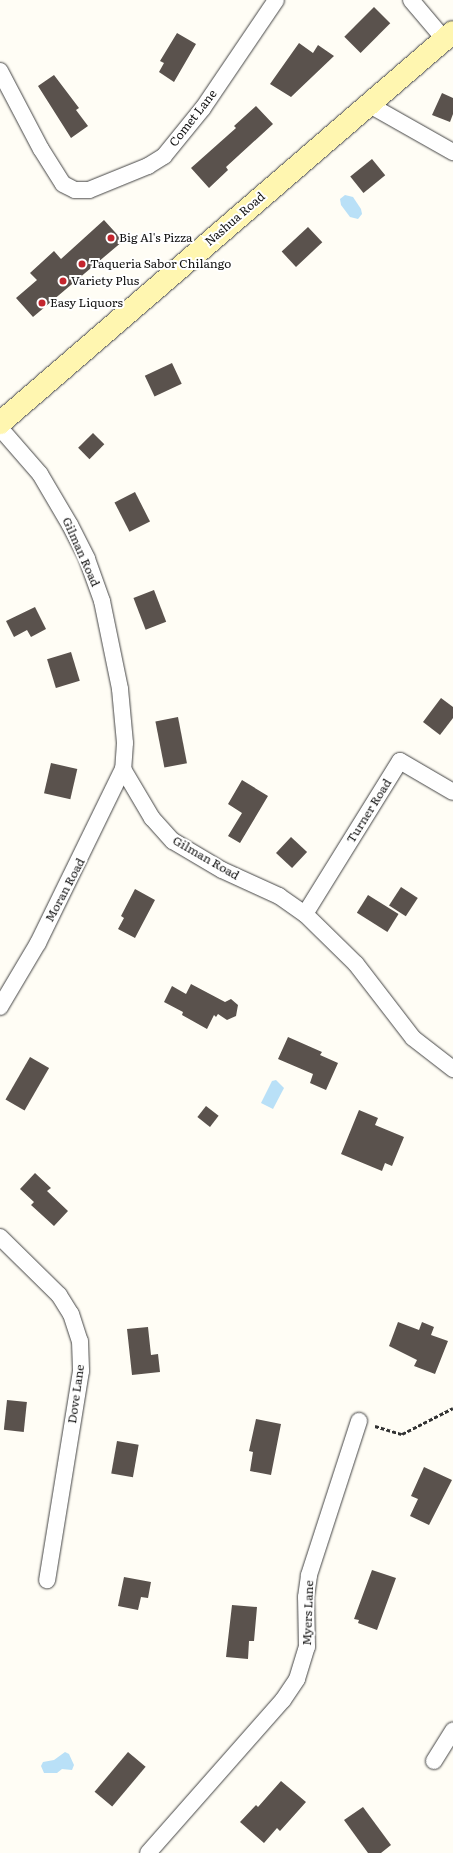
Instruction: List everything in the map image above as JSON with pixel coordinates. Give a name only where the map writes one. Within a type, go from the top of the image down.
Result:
[{"type":"main road","name":"Nashua Road","points":[[0,423],[368,104],[449,36]]},
{"type":"street","name":"Comet Lane","points":[[0,71],[55,173],[63,184],[75,190],[97,187],[148,166],[164,156],[207,102],[276,0]]},
{"type":"street","points":[[411,0],[449,36]]},
{"type":"street","points":[[368,104],[453,152]]},
{"type":"street","name":"Gilman Road","points":[[0,428],[40,474],[70,525],[87,559],[102,601],[120,689],[125,743],[123,769],[152,818],[173,841],[222,870],[279,896],[305,914],[356,964],[413,1038],[453,1069]]},
{"type":"street","name":"Turner Road","points":[[305,914],[400,761],[453,792]]},
{"type":"street","name":"Moran Road","points":[[0,1007],[38,943],[123,769]]},
{"type":"street","name":"Dove Lane","points":[[0,1237],[62,1299],[74,1319],[80,1341],[81,1370],[47,1580]]},
{"type":"street","name":"Myers Lane","points":[[148,1853],[283,1700],[298,1679],[307,1647],[306,1597],[309,1575],[360,1421]]},
{"type":"street","points":[[434,1761],[453,1730]]},
{"type":"path","points":[[360,1421],[402,1434],[453,1408]]},
{"type":"water","points":[[345,195],[353,197],[361,209],[362,214],[358,219],[350,217],[341,205],[340,199]]},
{"type":"water","points":[[276,1080],[284,1088],[273,1109],[261,1103],[272,1081]]},
{"type":"water","points":[[65,1752],[69,1754],[74,1765],[72,1770],[62,1769],[57,1773],[44,1773],[41,1766],[43,1762],[54,1760]]},
{"type":"building","points":[[374,7],[390,23],[361,53],[344,37]]},
{"type":"building","points":[[177,33],[196,44],[174,82],[159,72],[164,63],[160,61]]},
{"type":"building","points":[[299,43],[313,53],[318,45],[334,56],[291,97],[270,84]]},
{"type":"building","points":[[54,75],[79,108],[76,110],[88,126],[71,138],[38,86]]},
{"type":"building","points":[[442,93],[453,98],[453,114],[450,122],[432,115]]},
{"type":"building","points":[[256,106],[273,124],[226,167],[228,170],[209,188],[191,168],[236,128],[234,126]]},
{"type":"building","points":[[372,159],[385,175],[363,193],[350,177]]},
{"type":"building","points":[[104,220],[123,241],[33,317],[16,298],[37,280],[30,273],[54,251],[61,259]]},
{"type":"building","points":[[308,227],[322,242],[296,267],[282,252]]},
{"type":"building","points":[[172,363],[182,384],[155,397],[145,376]]},
{"type":"building","points":[[93,433],[104,444],[89,459],[78,448]]},
{"type":"building","points":[[135,492],[150,521],[129,532],[115,502]]},
{"type":"building","points":[[154,590],[166,622],[146,630],[133,598]]},
{"type":"building","points":[[35,607],[46,629],[31,637],[27,630],[14,637],[6,621]]},
{"type":"building","points":[[71,652],[80,681],[56,688],[47,659]]},
{"type":"building","points":[[441,698],[453,707],[453,718],[440,735],[423,722]]},
{"type":"building","points":[[178,717],[187,763],[164,768],[155,721]]},
{"type":"building","points":[[51,763],[77,769],[70,799],[44,793]]},
{"type":"building","points":[[242,780],[268,796],[240,843],[228,836],[242,813],[228,804]]},
{"type":"building","points":[[291,837],[307,852],[292,868],[276,853]]},
{"type":"building","points":[[401,887],[418,898],[406,916],[389,905]]},
{"type":"building","points":[[135,889],[155,900],[135,938],[118,929],[124,918],[121,916]]},
{"type":"building","points":[[368,895],[399,914],[387,932],[357,913]]},
{"type":"building","points":[[191,984],[225,1002],[231,999],[238,1005],[236,1016],[227,1020],[218,1014],[216,1017],[214,1015],[207,1029],[182,1015],[183,1012],[164,1002],[172,986],[186,994]]},
{"type":"building","points":[[288,1037],[322,1052],[320,1055],[338,1063],[326,1090],[310,1083],[313,1074],[278,1059]]},
{"type":"building","points":[[30,1057],[49,1068],[25,1110],[6,1099]]},
{"type":"building","points":[[206,1106],[219,1116],[210,1127],[197,1117]]},
{"type":"building","points":[[359,1110],[378,1118],[375,1125],[404,1137],[392,1166],[385,1163],[382,1171],[341,1154]]},
{"type":"building","points":[[35,1173],[51,1188],[47,1191],[68,1211],[54,1226],[31,1205],[34,1202],[20,1189]]},
{"type":"building","points":[[398,1322],[419,1330],[422,1322],[434,1327],[431,1335],[448,1341],[435,1374],[414,1366],[417,1360],[389,1346]]},
{"type":"building","points":[[148,1327],[151,1355],[158,1354],[160,1372],[132,1375],[127,1329]]},
{"type":"building","points":[[7,1400],[27,1402],[24,1432],[4,1430]]},
{"type":"building","points":[[256,1419],[281,1424],[271,1475],[250,1471],[253,1452],[249,1451]]},
{"type":"building","points":[[117,1441],[139,1445],[133,1477],[111,1473]]},
{"type":"building","points":[[424,1467],[452,1480],[429,1525],[410,1516],[418,1499],[411,1496]]},
{"type":"building","points":[[372,1570],[396,1578],[377,1630],[358,1623],[359,1620],[354,1619]]},
{"type":"building","points":[[124,1577],[151,1582],[148,1598],[141,1597],[138,1610],[118,1606]]},
{"type":"building","points":[[232,1605],[257,1607],[254,1641],[249,1641],[248,1659],[226,1657]]},
{"type":"building","points":[[128,1752],[146,1767],[112,1807],[95,1792]]},
{"type":"building","points":[[281,1781],[306,1802],[280,1831],[277,1828],[264,1843],[240,1822],[256,1805],[258,1807]]},
{"type":"building","points":[[363,1807],[391,1845],[381,1853],[368,1853],[344,1820]]},
{"type":"place","name":"Big Al's Pizza","points":[[111,238]]},
{"type":"place","name":"Taqueria Sabor Chilango","points":[[82,264]]},
{"type":"place","name":"Variety Plus","points":[[63,281]]},
{"type":"place","name":"Easy Liquors","points":[[42,303]]}]
